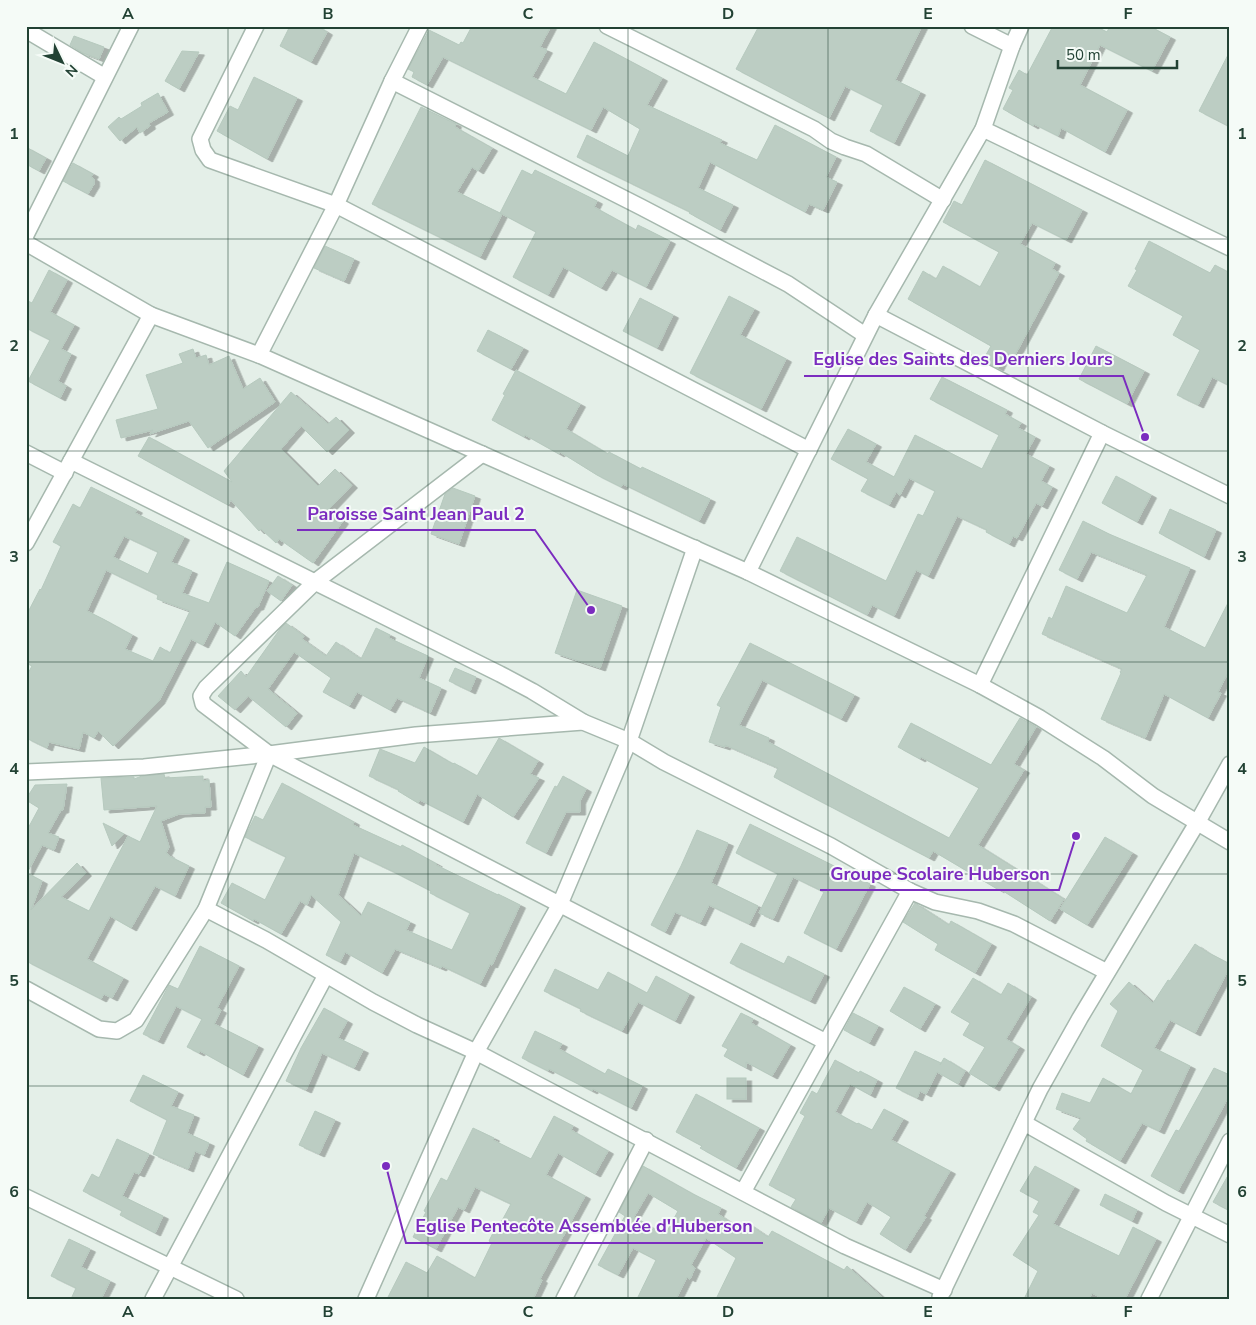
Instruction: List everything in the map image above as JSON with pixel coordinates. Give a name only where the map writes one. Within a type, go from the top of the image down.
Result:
[{"type":"street","points":[[26,235],[130,26]]},
{"type":"street","points":[[256,26],[200,139],[203,150],[210,160],[336,205],[809,450]]},
{"type":"street","points":[[259,355],[336,205],[392,80],[420,26]]},
{"type":"street","points":[[607,26],[814,129],[831,141],[866,154],[943,200]]},
{"type":"street","points":[[972,26],[1012,46]]},
{"type":"street","points":[[748,572],[865,335],[983,129],[1012,46],[1021,26]]},
{"type":"street","points":[[26,30],[105,77]]},
{"type":"street","points":[[392,80],[788,284],[865,335]]},
{"type":"street","points":[[983,129],[1230,248]]},
{"type":"street","points":[[26,243],[151,315],[259,355],[695,548],[980,685],[1040,718],[1102,758],[1153,796],[1230,842]]},
{"type":"street","points":[[26,543],[151,315]]},
{"type":"street","points":[[876,315],[1102,433],[1230,496]]},
{"type":"street","points":[[980,685],[1102,433]]},
{"type":"street","points":[[26,453],[68,467],[315,582],[532,691],[583,722],[629,740],[664,762],[831,846],[910,891],[935,902],[978,911],[1014,924],[1107,972]]},
{"type":"street","points":[[482,454],[315,582],[206,688],[201,696],[203,704],[269,754],[826,1042]]},
{"type":"street","points":[[366,1299],[476,1052],[560,904],[629,740],[695,548]]},
{"type":"street","points":[[26,772],[144,767],[269,754],[416,735],[583,722]]},
{"type":"street","points":[[26,989],[100,1029],[117,1031],[136,1020],[206,909],[269,754]]},
{"type":"street","points":[[206,909],[326,974],[373,1002],[476,1052],[845,1246],[942,1294],[1044,1081],[1230,764]]},
{"type":"street","points":[[743,1192],[910,891]]},
{"type":"street","points":[[154,1299],[326,974]]},
{"type":"street","points":[[1024,1123],[1191,1216],[1230,1235]]},
{"type":"street","points":[[570,1297],[646,1140]]},
{"type":"street","points":[[1149,1299],[1230,1141]]},
{"type":"street","points":[[26,1197],[236,1299]]},
{"type":"building","points":[[290,26],[317,26],[327,32],[311,62],[280,46]]},
{"type":"building","points":[[472,26],[551,26],[540,47],[547,50],[532,77],[566,94],[594,42],[662,78],[647,105],[722,140],[720,143],[757,160],[775,125],[836,157],[826,177],[837,182],[823,210],[809,204],[805,212],[710,162],[698,188],[733,205],[720,230],[690,212],[577,157],[587,135],[628,156],[640,129],[603,107],[591,130],[443,57],[427,85],[412,77],[414,72],[408,69],[429,30],[459,45],[461,42],[463,43]]},
{"type":"building","points":[[759,26],[922,26],[895,80],[920,92],[894,143],[870,131],[883,105],[845,86],[829,118],[736,69]]},
{"type":"building","points":[[1053,26],[1095,26],[1107,32],[1110,26],[1149,26],[1170,37],[1152,71],[1100,45],[1080,85],[1127,110],[1105,152],[1061,128],[1058,136],[1034,124],[1033,126],[1003,109],[1013,90],[1009,88],[1019,70],[1027,75]]},
{"type":"building","points":[[74,36],[104,47],[99,59],[83,53],[70,45]]},
{"type":"building","points":[[182,51],[199,52],[179,89],[165,81]]},
{"type":"building","points":[[1230,51],[1230,127],[1199,111]]},
{"type":"building","points":[[254,77],[297,98],[267,159],[217,131],[230,106],[238,110]]},
{"type":"building","points":[[158,93],[168,112],[149,123],[150,126],[140,133],[137,127],[120,141],[108,127],[119,117],[121,119],[142,106],[141,103]]},
{"type":"building","points":[[421,107],[456,124],[455,127],[492,148],[478,171],[472,167],[457,192],[502,214],[480,257],[372,204]]},
{"type":"building","points":[[26,147],[46,158],[39,171],[26,164]]},
{"type":"building","points":[[985,160],[1082,210],[1066,240],[1032,223],[1020,244],[1055,263],[1052,269],[1059,273],[1014,357],[1006,352],[998,368],[983,360],[991,346],[908,299],[923,271],[936,279],[943,266],[980,287],[999,252],[943,222],[954,201],[962,205]]},
{"type":"building","points":[[73,163],[93,174],[91,177],[94,179],[94,184],[88,194],[63,181]]},
{"type":"building","points":[[522,170],[532,175],[535,170],[597,201],[594,207],[636,230],[638,225],[670,241],[646,287],[612,270],[601,288],[563,267],[548,295],[513,277],[536,232],[500,213]]},
{"type":"building","points":[[1149,241],[1210,273],[1215,265],[1230,273],[1230,386],[1212,377],[1198,405],[1177,395],[1200,350],[1173,335],[1183,316],[1128,286]]},
{"type":"building","points":[[325,246],[354,259],[344,281],[314,268]]},
{"type":"building","points":[[49,270],[67,280],[50,312],[74,325],[61,349],[71,354],[58,381],[66,386],[60,398],[28,381],[50,340],[26,328],[26,300],[32,303]]},
{"type":"building","points":[[729,296],[754,309],[740,335],[786,359],[761,409],[690,373]]},
{"type":"building","points":[[640,298],[673,315],[657,348],[623,331]]},
{"type":"building","points":[[488,330],[523,348],[511,369],[477,351]]},
{"type":"building","points":[[1096,346],[1144,371],[1127,404],[1079,379]]},
{"type":"building","points":[[193,349],[196,358],[206,355],[209,365],[229,356],[243,389],[260,378],[275,402],[208,448],[189,421],[150,434],[153,430],[121,438],[116,420],[158,409],[146,375],[183,363],[179,354]]},
{"type":"building","points":[[516,370],[580,404],[566,429],[608,454],[609,452],[641,469],[642,467],[710,499],[699,521],[623,484],[621,487],[597,475],[560,452],[559,454],[525,435],[524,437],[492,420]]},
{"type":"building","points":[[942,377],[1007,410],[1005,414],[1021,423],[1018,428],[1035,437],[1026,454],[1049,466],[1041,481],[1052,487],[1042,506],[1036,503],[1017,538],[1013,536],[1009,544],[986,532],[987,530],[957,516],[928,576],[916,570],[894,616],[872,605],[867,615],[780,571],[797,537],[886,581],[918,514],[923,516],[935,491],[909,478],[900,495],[896,492],[889,505],[861,491],[868,479],[831,459],[848,429],[876,444],[866,462],[894,477],[915,435],[982,469],[999,435],[930,399]]},
{"type":"building","points":[[291,392],[328,424],[336,417],[349,430],[327,452],[301,426],[281,449],[318,486],[335,469],[352,485],[328,510],[343,521],[313,563],[279,539],[276,543],[261,529],[259,531],[231,500],[228,505],[138,456],[149,437],[232,482],[224,471]]},
{"type":"building","points":[[1116,476],[1151,495],[1137,522],[1102,503]]},
{"type":"building","points":[[91,487],[137,510],[135,513],[184,537],[171,562],[192,571],[182,593],[209,603],[227,562],[269,581],[258,607],[256,607],[235,636],[215,622],[203,645],[191,639],[159,701],[113,746],[98,731],[94,738],[83,732],[79,749],[49,742],[47,748],[26,738],[26,677],[32,666],[26,663],[26,616],[41,590],[61,546],[53,542],[73,504],[80,508]],"holes":[[[124,536],[158,552],[148,574],[113,557]],[[106,570],[158,595],[157,599],[190,611],[170,653],[160,647],[153,661],[125,649],[132,635],[87,611]]]},
{"type":"building","points":[[453,488],[475,496],[459,544],[431,534],[445,494]]},
{"type":"building","points":[[1170,509],[1216,530],[1204,557],[1159,533]]},
{"type":"building","points":[[1083,521],[1190,568],[1164,627],[1205,648],[1230,599],[1230,669],[1218,692],[1221,693],[1208,718],[1164,694],[1145,738],[1101,719],[1122,669],[1042,634],[1049,617],[1052,619],[1066,586],[1127,613],[1147,575],[1091,552],[1077,579],[1059,570]]},
{"type":"building","points":[[278,576],[292,585],[281,601],[267,591]]},
{"type":"building","points":[[577,590],[622,606],[600,668],[555,653]]},
{"type":"building","points":[[286,623],[304,636],[302,639],[326,656],[336,642],[361,659],[376,628],[390,635],[389,638],[428,656],[419,678],[441,688],[430,713],[397,698],[390,710],[357,692],[349,706],[323,692],[331,678],[294,652],[268,689],[297,713],[286,727],[248,696],[235,710],[218,696],[241,671],[246,677]]},
{"type":"building","points":[[750,643],[854,695],[841,719],[762,680],[739,725],[769,738],[768,742],[949,838],[979,788],[898,747],[911,723],[991,765],[1020,718],[1036,727],[1014,764],[1024,770],[978,845],[1064,899],[1050,921],[1000,889],[933,851],[929,858],[774,777],[778,768],[725,745],[725,747],[709,742],[721,707],[717,705]]},
{"type":"building","points":[[455,668],[476,677],[470,691],[449,681]]},
{"type":"building","points":[[499,738],[538,761],[530,774],[539,778],[513,817],[477,794],[463,822],[420,800],[418,803],[399,790],[369,776],[380,749],[415,763],[424,747],[477,776]]},
{"type":"building","points":[[164,774],[165,778],[203,776],[203,781],[209,780],[211,807],[205,807],[205,813],[179,814],[161,821],[169,847],[166,853],[189,866],[175,896],[155,886],[131,928],[110,916],[87,959],[123,978],[112,998],[104,994],[101,999],[26,961],[26,832],[39,808],[26,799],[35,785],[67,784],[63,810],[61,810],[48,833],[59,837],[54,850],[42,845],[27,873],[42,881],[31,910],[77,863],[86,873],[61,897],[89,911],[128,836],[140,842],[157,806],[104,810],[101,778],[134,777],[134,779],[142,776]]},
{"type":"building","points":[[563,776],[586,789],[580,801],[580,812],[566,812],[546,853],[526,843],[555,786],[557,787]]},
{"type":"building","points":[[282,783],[354,822],[353,825],[401,847],[402,845],[436,865],[520,905],[492,965],[490,964],[480,984],[442,966],[441,968],[395,949],[382,973],[345,952],[340,962],[326,955],[341,922],[311,895],[307,905],[300,901],[281,934],[221,903],[232,883],[265,900],[286,857],[245,837],[255,816],[263,820]],"holes":[[[354,853],[470,913],[452,950],[406,930],[410,922],[368,902],[361,916],[338,895]]]},
{"type":"building","points":[[103,823],[124,834],[112,846]]},
{"type":"building","points":[[750,824],[870,884],[836,949],[804,933],[824,892],[793,877],[773,919],[759,913],[778,874],[736,853]]},
{"type":"building","points":[[697,830],[728,843],[711,883],[758,906],[749,924],[709,905],[700,923],[675,912],[665,932],[651,925]]},
{"type":"building","points":[[1105,837],[1132,853],[1087,925],[1060,909]]},
{"type":"building","points":[[915,903],[949,925],[951,921],[991,944],[975,973],[935,950],[938,944],[903,922]]},
{"type":"building","points":[[741,943],[784,964],[788,956],[824,974],[810,1001],[730,963]]},
{"type":"building","points":[[1195,944],[1230,964],[1230,967],[1195,1033],[1170,1020],[1154,1048],[1190,1066],[1159,1131],[1142,1123],[1120,1161],[1086,1141],[1087,1139],[1073,1129],[1081,1118],[1056,1109],[1062,1093],[1090,1103],[1103,1078],[1131,1094],[1143,1070],[1101,1046],[1118,1011],[1110,1004],[1129,982],[1153,1003]]},
{"type":"building","points":[[200,946],[239,966],[217,1008],[221,1010],[214,1024],[258,1046],[243,1075],[200,1051],[199,1053],[187,1047],[202,1019],[176,1006],[158,1041],[143,1034],[169,985],[178,989]]},
{"type":"building","points":[[555,969],[598,990],[608,972],[647,993],[656,976],[689,994],[675,1021],[638,1002],[622,1031],[544,991]]},
{"type":"building","points":[[973,978],[1001,995],[1008,983],[1031,997],[1006,1039],[1019,1047],[994,1088],[969,1073],[985,1047],[963,1035],[970,1023],[951,1012]]},
{"type":"building","points":[[904,987],[935,1004],[920,1029],[890,1011]]},
{"type":"building","points":[[324,1008],[347,1021],[338,1038],[363,1050],[354,1068],[322,1053],[306,1090],[286,1081],[301,1048]]},
{"type":"building","points":[[741,1013],[753,1019],[751,1023],[790,1045],[772,1076],[746,1062],[746,1068],[724,1056],[728,1049],[722,1046]]},
{"type":"building","points":[[853,1013],[878,1026],[869,1043],[844,1030]]},
{"type":"building","points":[[535,1031],[562,1044],[559,1049],[605,1074],[608,1069],[642,1086],[631,1108],[522,1058]]},
{"type":"building","points":[[915,1051],[941,1063],[940,1065],[944,1058],[965,1071],[958,1084],[937,1072],[926,1094],[920,1091],[917,1098],[896,1088]]},
{"type":"building","points":[[835,1060],[877,1080],[870,1095],[850,1084],[835,1112],[872,1130],[884,1109],[903,1119],[891,1140],[950,1171],[924,1216],[926,1217],[905,1250],[880,1234],[891,1217],[867,1202],[856,1222],[829,1208],[821,1223],[791,1207],[796,1199],[769,1185],[805,1116],[800,1113],[812,1091],[817,1094]]},
{"type":"building","points":[[1214,1068],[1230,1075],[1230,1094],[1178,1191],[1151,1176],[1176,1130],[1179,1131]]},
{"type":"building","points":[[143,1075],[178,1092],[171,1106],[194,1115],[187,1133],[209,1143],[204,1155],[195,1151],[188,1169],[153,1154],[167,1120],[130,1101]]},
{"type":"building","points":[[727,1078],[746,1078],[746,1099],[727,1099]]},
{"type":"building","points":[[696,1094],[759,1128],[736,1168],[676,1132]]},
{"type":"building","points":[[315,1111],[335,1120],[319,1154],[299,1145]]},
{"type":"building","points":[[554,1116],[573,1126],[571,1130],[608,1151],[595,1174],[558,1153],[546,1175],[585,1196],[540,1279],[542,1280],[533,1299],[387,1299],[406,1262],[427,1273],[437,1256],[475,1278],[492,1243],[489,1241],[511,1204],[475,1187],[464,1210],[458,1207],[436,1249],[413,1237],[441,1178],[447,1181],[473,1128],[531,1159]]},
{"type":"building","points":[[117,1139],[149,1154],[139,1174],[134,1172],[122,1196],[163,1216],[155,1233],[120,1215],[122,1211],[83,1191],[92,1174],[99,1178]]},
{"type":"building","points":[[643,1166],[721,1208],[718,1214],[743,1231],[747,1223],[768,1237],[772,1231],[844,1270],[847,1266],[884,1299],[716,1299],[736,1258],[706,1238],[691,1265],[695,1268],[690,1279],[687,1277],[676,1299],[637,1299],[656,1260],[633,1248],[618,1275],[598,1265],[625,1216],[619,1212]],"holes":[[[648,1193],[678,1211],[665,1235],[634,1217]]]},
{"type":"building","points":[[1035,1166],[1074,1187],[1053,1224],[1119,1256],[1133,1227],[1156,1239],[1125,1299],[1103,1299],[1092,1293],[1089,1299],[1024,1299],[1038,1271],[1013,1255],[1039,1215],[1033,1212],[1039,1201],[1020,1191]]},
{"type":"building","points":[[1230,1172],[1230,1211],[1213,1202]]},
{"type":"building","points":[[1105,1194],[1137,1210],[1132,1221],[1100,1205]]},
{"type":"building","points":[[69,1239],[90,1249],[81,1267],[110,1281],[101,1299],[71,1299],[76,1288],[51,1276]]},
{"type":"place","name":"Eglise des Saints des Derniers Jours","points":[[1145,437]]},
{"type":"place","name":"Paroisse Saint Jean Paul 2","points":[[591,610]]},
{"type":"place","name":"Groupe Scolaire Huberson","points":[[1076,836]]},
{"type":"place","name":"Eglise Pentecôte Assemblée d'Huberson","points":[[386,1166]]}]
